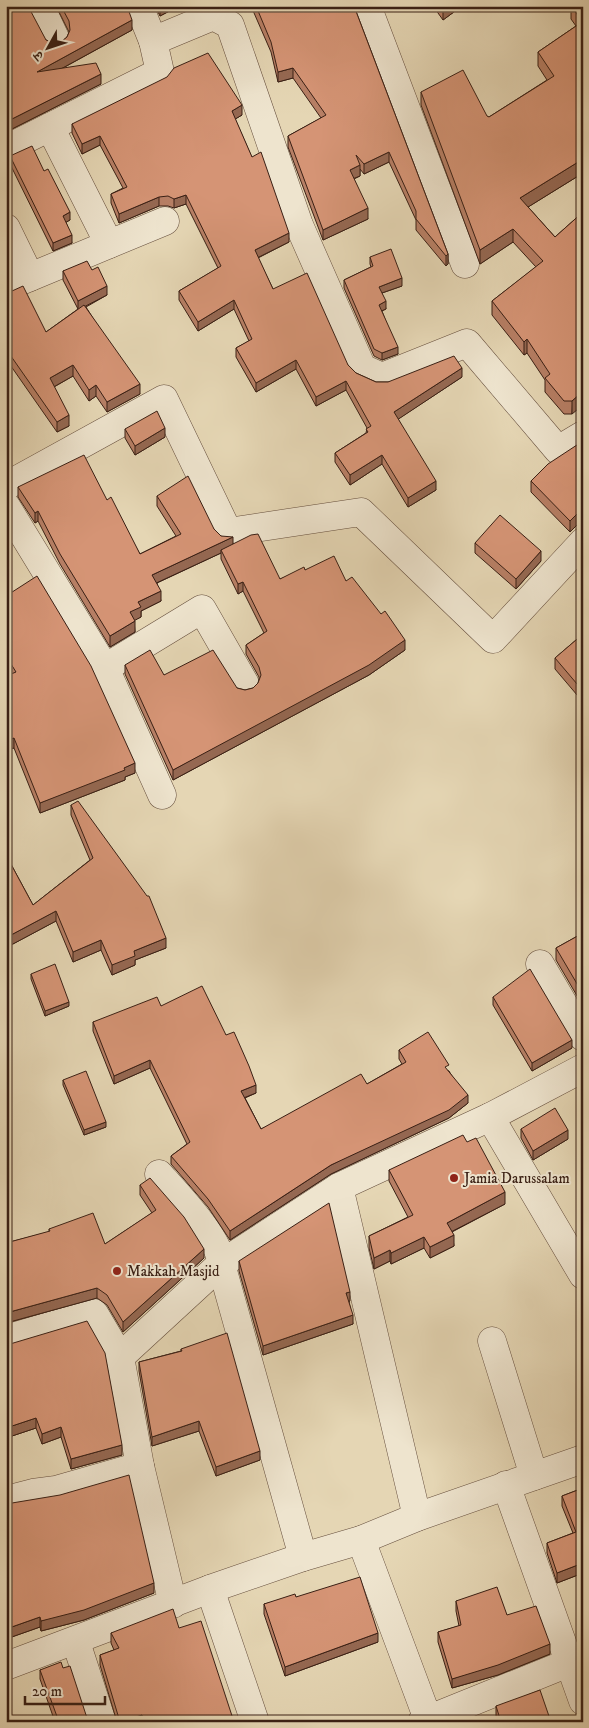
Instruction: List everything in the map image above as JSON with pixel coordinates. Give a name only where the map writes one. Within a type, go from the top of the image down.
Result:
[{"type":"street","points":[[40,6],[55,38]]},
{"type":"street","points":[[6,149],[160,72],[153,41],[138,6]]},
{"type":"street","points":[[367,6],[465,264]]},
{"type":"street","points":[[153,41],[213,16],[230,24],[298,225],[362,368],[382,378],[467,343],[558,450],[583,435]]},
{"type":"street","points":[[50,126],[109,244]]},
{"type":"street","points":[[6,228],[18,282],[165,221]]},
{"type":"street","points":[[6,486],[164,400],[228,532],[361,512],[493,640],[583,542]]},
{"type":"street","points":[[6,506],[105,668],[162,795]]},
{"type":"street","points":[[105,668],[202,609],[245,684]]},
{"type":"street","points":[[540,964],[583,1036]]},
{"type":"street","points":[[120,1357],[221,1264],[339,1188],[490,1117],[583,1068]]},
{"type":"street","points":[[490,1117],[574,1235],[583,1275]]},
{"type":"street","points":[[159,1174],[188,1206],[222,1254],[221,1264],[303,1557]]},
{"type":"street","points":[[339,1188],[417,1516]]},
{"type":"street","points":[[6,1339],[94,1313],[120,1357],[140,1466],[173,1604]]},
{"type":"street","points":[[492,1341],[534,1476]]},
{"type":"street","points":[[6,1666],[76,1642],[210,1589],[303,1557],[361,1540],[417,1516],[583,1459]]},
{"type":"street","points":[[6,1500],[32,1492],[56,1490],[140,1466]]},
{"type":"street","points":[[506,1485],[575,1659],[583,1702]]},
{"type":"street","points":[[361,1540],[427,1721],[575,1659]]},
{"type":"street","points":[[210,1589],[255,1722]]},
{"type":"street","points":[[76,1642],[102,1722]]},
{"type":"building","points":[[6,6],[28,6],[46,40],[53,43],[61,42],[67,37],[70,30],[69,21],[61,6],[127,6],[132,20],[37,72],[96,63],[101,74],[6,122]]},
{"type":"building","points":[[256,6],[354,6],[448,254],[446,256],[416,219],[416,211],[389,152],[364,164],[356,155],[360,165],[350,170],[368,208],[323,230],[288,136],[326,115],[293,68],[278,72],[271,42]]},
{"type":"building","points":[[572,6],[583,6],[583,159],[520,198],[555,237],[583,212],[583,391],[572,401],[564,401],[545,378],[550,374],[527,339],[524,342],[492,301],[543,261],[513,229],[480,250],[421,92],[463,70],[489,117],[554,76],[538,52],[582,22]]},
{"type":"building","points":[[208,53],[242,105],[232,111],[252,157],[261,152],[289,233],[255,250],[273,289],[307,273],[348,365],[356,373],[376,382],[388,382],[454,356],[462,368],[394,412],[436,481],[408,498],[382,455],[350,475],[335,453],[368,432],[366,429],[371,426],[346,381],[316,397],[296,360],[256,383],[236,348],[252,339],[234,300],[198,322],[179,291],[221,266],[186,195],[174,199],[168,196],[159,197],[119,214],[111,194],[127,187],[100,136],[82,144],[72,124],[167,77],[174,68]]},
{"type":"building","points":[[32,146],[44,171],[48,169],[70,212],[63,216],[72,235],[53,243],[10,156]]},
{"type":"building","points":[[391,249],[402,278],[379,287],[386,301],[379,305],[398,347],[382,353],[374,349],[344,280],[373,266],[370,257]]},
{"type":"building","points":[[87,261],[92,270],[98,267],[107,286],[78,301],[63,271]]},
{"type":"building","points":[[23,286],[46,332],[84,305],[140,384],[107,402],[96,385],[89,390],[73,365],[50,378],[69,415],[57,422],[6,349],[6,290],[12,291]]},
{"type":"building","points":[[157,411],[165,428],[135,446],[125,429]]},
{"type":"building","points":[[583,441],[583,508],[570,521],[531,481],[548,464]]},
{"type":"building","points":[[84,455],[107,500],[111,497],[140,554],[181,534],[157,496],[188,476],[214,529],[221,536],[233,537],[152,575],[161,591],[138,602],[141,607],[130,612],[135,621],[110,636],[60,554],[38,511],[35,513],[18,487]]},
{"type":"building","points":[[500,515],[541,551],[516,579],[475,543]]},
{"type":"building","points":[[258,534],[280,579],[304,567],[305,570],[334,556],[346,581],[352,577],[381,614],[385,611],[405,640],[369,665],[173,770],[125,665],[150,650],[164,675],[213,650],[237,688],[245,690],[253,688],[258,683],[261,675],[259,667],[246,645],[267,631],[243,582],[238,584],[221,550],[251,535]]},
{"type":"building","points":[[37,576],[91,666],[135,763],[124,768],[125,770],[40,803],[14,738],[6,741],[6,676],[16,672],[6,656],[6,596]]},
{"type":"building","points":[[583,634],[583,691],[555,658]]},
{"type":"building","points":[[78,801],[147,896],[149,896],[166,938],[134,951],[135,956],[112,965],[101,940],[73,952],[56,911],[11,935],[6,927],[6,855],[33,905],[93,858],[71,805]]},
{"type":"building","points":[[583,933],[583,994],[556,948]]},
{"type":"building","points":[[55,964],[69,1002],[45,1011],[31,974]]},
{"type":"building","points":[[530,969],[572,1040],[532,1063],[493,997]]},
{"type":"building","points":[[202,986],[226,1035],[234,1032],[249,1066],[256,1085],[241,1091],[261,1129],[361,1074],[367,1084],[406,1062],[399,1050],[428,1032],[449,1065],[445,1067],[468,1095],[449,1110],[331,1165],[230,1231],[208,1199],[171,1156],[190,1142],[150,1060],[114,1076],[93,1022],[157,997],[161,1006]]},
{"type":"building","points":[[86,1071],[106,1122],[84,1130],[63,1080]]},
{"type":"building","points":[[555,1108],[568,1130],[533,1151],[521,1129]]},
{"type":"building","points":[[463,1135],[467,1142],[476,1138],[505,1192],[447,1223],[454,1235],[430,1247],[424,1237],[391,1253],[390,1250],[374,1258],[369,1236],[413,1215],[389,1170]]},
{"type":"building","points":[[150,1178],[184,1217],[204,1249],[123,1322],[107,1295],[97,1288],[6,1313],[6,1243],[50,1231],[49,1229],[93,1213],[105,1244],[156,1210],[140,1185]]},
{"type":"building","points":[[329,1203],[350,1292],[346,1293],[353,1315],[263,1346],[239,1261]]},
{"type":"building","points":[[87,1321],[105,1353],[122,1445],[71,1459],[61,1427],[42,1434],[36,1418],[6,1428],[6,1344]]},
{"type":"building","points":[[227,1333],[260,1451],[216,1467],[199,1421],[152,1437],[139,1362],[182,1351],[181,1349]]},
{"type":"building","points":[[129,1475],[154,1583],[84,1610],[41,1621],[40,1617],[6,1629],[6,1504],[60,1495]]},
{"type":"building","points":[[583,1488],[583,1563],[557,1573],[547,1543],[576,1532],[562,1496]]},
{"type":"building","points":[[360,1577],[378,1633],[285,1667],[264,1604],[295,1594],[296,1597]]},
{"type":"building","points":[[497,1587],[507,1615],[536,1606],[550,1644],[498,1665],[452,1679],[438,1632],[461,1625],[456,1601]]},
{"type":"building","points":[[173,1609],[179,1628],[201,1621],[234,1722],[144,1722],[142,1715],[120,1722],[100,1655],[119,1648],[111,1633]]},
{"type":"building","points":[[61,1662],[63,1668],[70,1666],[87,1718],[76,1722],[59,1722],[40,1670]]},
{"type":"building","points":[[540,1690],[551,1722],[501,1722],[496,1706]]},
{"type":"place","name":"Jamia Darussalam","points":[[454,1178]]},
{"type":"place","name":"Makkah Masjid","points":[[117,1271]]}]
